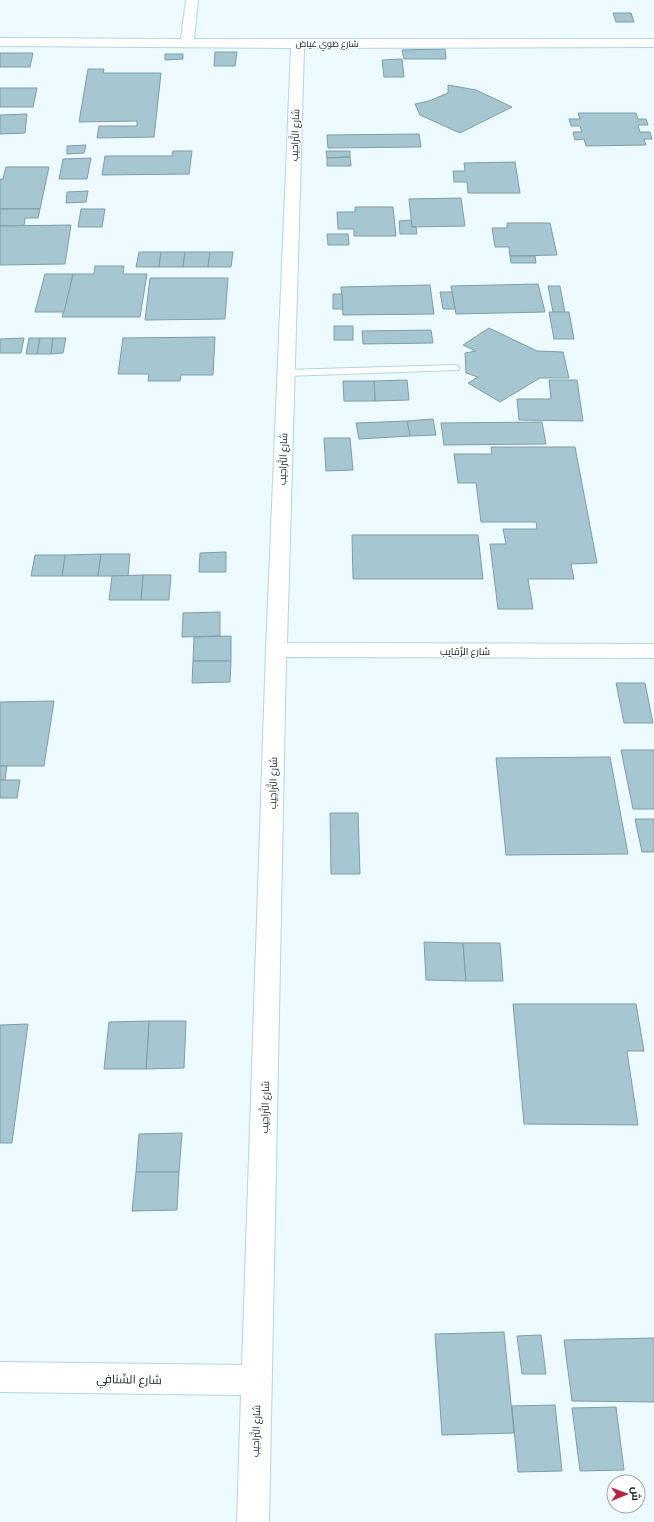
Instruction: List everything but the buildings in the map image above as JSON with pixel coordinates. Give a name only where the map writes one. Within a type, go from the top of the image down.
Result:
[{"type":"street","points":[[187,44],[192,0]]},
{"type":"street","name":"شارع طَوِي غياض","points":[[0,42],[187,44],[654,42]]},
{"type":"street","name":"شارع التَّراحِيب","points":[[253,1522],[258,1380],[276,650],[298,44]]},
{"type":"street","name":"شارع الرِّقايِب","points":[[276,650],[654,651]]},
{"type":"street","name":"شارع السِّنافِي","points":[[0,1377],[258,1380]]},
{"type":"lane","points":[[286,373],[454,368]]}]
